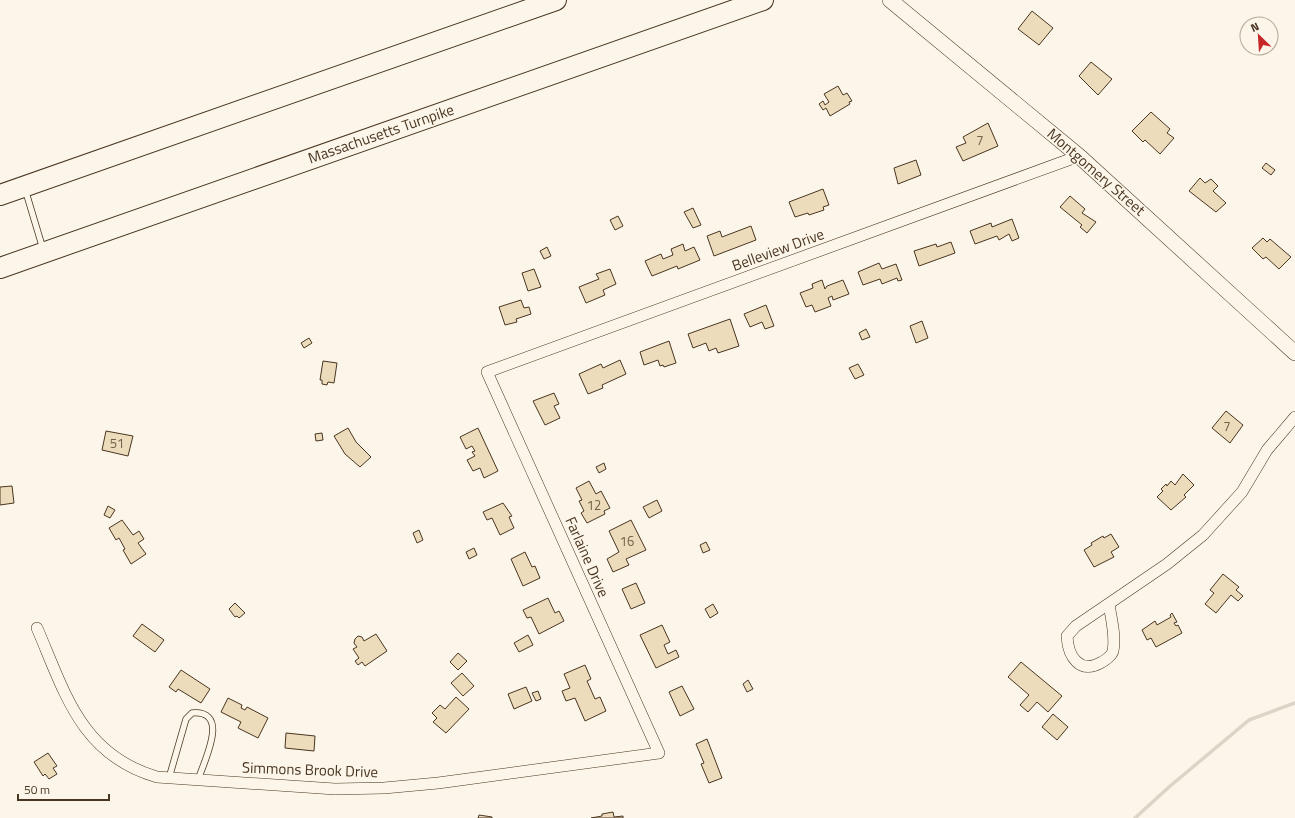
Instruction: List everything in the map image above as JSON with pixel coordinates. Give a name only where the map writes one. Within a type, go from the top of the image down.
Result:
[{"type":"highway","points":[[0,195],[556,0]]},
{"type":"highway","name":"Massachusetts Turnpike","points":[[0,268],[763,0]]},
{"type":"main road","name":"Montgomery Street","points":[[890,0],[1079,156],[1295,353]]},
{"type":"street","name":"Belleview Drive","points":[[487,372],[1079,156]]},
{"type":"street","name":"Farlaine Drive","points":[[487,372],[659,753]]},
{"type":"street","points":[[1109,604],[1113,639],[1112,652],[1106,660],[1095,666],[1086,666],[1074,659],[1068,648],[1067,636],[1076,626],[1187,549],[1213,525],[1242,492],[1267,450],[1295,417]]},
{"type":"street","name":"Simmons Brook Drive","points":[[37,628],[66,696],[85,730],[104,749],[131,767],[145,774],[169,778],[334,789],[384,788],[438,783],[659,753]]},
{"type":"lane","points":[[25,186],[44,253]]},
{"type":"lane","points":[[169,778],[186,719],[192,713],[201,712],[209,717],[214,727],[212,738],[198,780]]},
{"type":"building","points":[[1032,11],[1053,28],[1039,45],[1018,29]]},
{"type":"building","points":[[1091,62],[1112,79],[1098,95],[1079,76]]},
{"type":"building","points":[[838,86],[843,95],[847,93],[852,101],[849,102],[850,104],[830,116],[826,108],[823,110],[819,104],[823,101],[825,105],[829,102],[824,94]]},
{"type":"building","points":[[1151,112],[1170,129],[1167,133],[1174,138],[1160,154],[1145,140],[1143,142],[1132,131]]},
{"type":"building","points":[[988,123],[998,146],[963,161],[956,147],[966,143],[963,137]]},
{"type":"building","points":[[916,160],[921,175],[898,184],[894,168]]},
{"type":"building","points":[[1266,163],[1275,170],[1271,175],[1262,168]]},
{"type":"building","points":[[1200,178],[1205,183],[1211,179],[1218,186],[1213,191],[1226,203],[1216,212],[1189,191]]},
{"type":"building","points":[[823,189],[829,205],[823,207],[824,210],[809,215],[808,213],[795,217],[789,202]]},
{"type":"building","points":[[1070,196],[1085,209],[1082,213],[1096,222],[1087,233],[1080,227],[1082,225],[1060,207]]},
{"type":"building","points":[[693,208],[701,225],[693,228],[684,212]]},
{"type":"building","points":[[618,216],[623,226],[615,230],[610,220]]},
{"type":"building","points":[[1012,219],[1019,238],[1012,241],[1009,234],[999,240],[997,236],[975,244],[970,231],[991,223],[992,227]]},
{"type":"building","points":[[751,226],[756,240],[714,256],[707,236],[720,231],[722,237]]},
{"type":"building","points":[[1263,238],[1267,242],[1270,239],[1291,257],[1279,269],[1266,257],[1263,259],[1252,248]]},
{"type":"building","points":[[951,242],[955,253],[919,266],[914,251],[936,244],[937,247]]},
{"type":"building","points":[[683,244],[685,251],[694,247],[700,260],[678,269],[677,266],[652,276],[645,261],[661,254],[663,259],[673,255],[671,249]]},
{"type":"building","points":[[547,247],[551,256],[544,259],[540,251]]},
{"type":"building","points":[[879,263],[882,269],[896,264],[902,280],[898,281],[897,278],[882,284],[880,279],[863,285],[858,272]]},
{"type":"building","points":[[534,269],[541,287],[528,291],[522,273]]},
{"type":"building","points":[[610,269],[616,284],[603,290],[605,295],[586,303],[579,287],[599,279],[596,274]]},
{"type":"building","points":[[822,280],[825,289],[827,286],[843,280],[849,294],[833,300],[832,296],[828,298],[831,306],[815,312],[812,305],[806,307],[800,293],[813,288],[812,284]]},
{"type":"building","points":[[521,300],[524,308],[529,307],[531,314],[516,319],[517,322],[505,325],[499,307]]},
{"type":"building","points":[[766,305],[774,326],[765,329],[762,322],[750,327],[744,314]]},
{"type":"building","points":[[730,319],[739,346],[718,353],[716,348],[709,351],[706,343],[693,348],[688,334]]},
{"type":"building","points":[[922,321],[928,338],[916,343],[910,326]]},
{"type":"building","points":[[866,329],[870,337],[862,340],[859,333]]},
{"type":"building","points":[[309,338],[312,343],[304,348],[301,343]]},
{"type":"building","points":[[669,341],[676,363],[664,367],[663,365],[660,366],[658,360],[644,365],[640,352]]},
{"type":"building","points":[[620,360],[626,374],[602,385],[603,388],[588,394],[579,374],[601,364],[603,368]]},
{"type":"building","points":[[323,361],[337,363],[334,383],[328,382],[327,385],[322,384],[322,380],[320,380]]},
{"type":"building","points":[[858,364],[864,375],[855,379],[849,368]]},
{"type":"building","points":[[554,393],[559,404],[554,406],[560,418],[545,425],[533,401]]},
{"type":"building","points":[[1226,411],[1243,425],[1230,443],[1212,428]]},
{"type":"building","points":[[348,428],[356,442],[371,457],[360,467],[345,454],[334,436]]},
{"type":"building","points":[[478,428],[498,471],[484,478],[480,468],[473,471],[467,460],[475,456],[472,452],[475,451],[472,446],[466,449],[460,437]]},
{"type":"building","points":[[106,431],[133,436],[128,456],[102,450]]},
{"type":"building","points":[[322,433],[323,440],[316,441],[315,434]]},
{"type":"building","points":[[604,463],[606,469],[599,473],[596,467]]},
{"type":"building","points":[[1183,474],[1194,485],[1184,495],[1186,497],[1171,510],[1157,497],[1163,491],[1161,489],[1166,484],[1167,486],[1171,481],[1175,485]]},
{"type":"building","points":[[589,481],[596,494],[601,491],[610,508],[604,511],[605,514],[587,523],[581,513],[584,511],[579,501],[582,500],[576,488]]},
{"type":"building","points":[[12,486],[14,503],[0,505],[0,487]]},
{"type":"building","points":[[657,500],[662,511],[649,518],[643,507]]},
{"type":"building","points":[[503,503],[512,516],[509,517],[514,528],[500,535],[492,518],[487,520],[483,512]]},
{"type":"building","points":[[108,506],[115,510],[110,518],[104,515]]},
{"type":"building","points":[[122,520],[133,535],[139,531],[144,539],[138,543],[146,554],[131,564],[123,550],[125,549],[119,538],[116,540],[109,528]]},
{"type":"building","points":[[631,520],[646,550],[626,559],[629,565],[613,572],[607,559],[619,552],[609,531]]},
{"type":"building","points":[[419,530],[423,540],[417,543],[413,533]]},
{"type":"building","points":[[1111,534],[1119,547],[1111,552],[1114,557],[1094,567],[1084,550],[1092,545],[1091,543],[1103,536],[1104,538]]},
{"type":"building","points":[[706,542],[710,550],[703,553],[700,545]]},
{"type":"building","points":[[474,548],[477,555],[469,559],[466,552]]},
{"type":"building","points":[[525,552],[532,567],[535,566],[540,578],[523,586],[511,559]]},
{"type":"building","points":[[1223,574],[1239,587],[1236,590],[1243,596],[1238,601],[1231,595],[1216,613],[1205,604],[1214,593],[1210,590]]},
{"type":"building","points":[[636,583],[645,603],[631,609],[622,589]]},
{"type":"building","points":[[548,598],[555,613],[559,611],[564,621],[539,634],[531,617],[527,618],[523,610]]},
{"type":"building","points":[[235,603],[245,613],[239,618],[237,616],[235,617],[229,609]]},
{"type":"building","points":[[713,604],[718,613],[710,618],[705,609]]},
{"type":"building","points":[[1172,613],[1177,622],[1174,623],[1176,626],[1178,625],[1182,633],[1156,647],[1151,638],[1147,640],[1142,630],[1155,621],[1157,625],[1171,617],[1170,615]]},
{"type":"building","points":[[142,624],[164,640],[155,652],[133,636]]},
{"type":"building","points":[[662,625],[670,642],[664,645],[668,654],[676,650],[679,657],[656,668],[640,635]]},
{"type":"building","points":[[376,634],[387,651],[365,666],[362,662],[358,665],[355,661],[359,658],[353,649],[357,647],[354,643],[355,639],[358,636],[362,637],[364,641]]},
{"type":"building","points":[[528,635],[533,645],[519,652],[514,643]]},
{"type":"building","points":[[458,653],[467,661],[458,670],[450,662]]},
{"type":"building","points":[[1021,662],[1062,696],[1048,712],[1037,702],[1028,712],[1020,705],[1029,695],[1008,677]]},
{"type":"building","points":[[585,665],[591,679],[587,681],[595,699],[600,697],[606,711],[585,721],[575,698],[566,701],[562,691],[570,688],[564,674]]},
{"type":"building","points":[[181,670],[210,689],[201,703],[178,689],[176,692],[169,687]]},
{"type":"building","points":[[462,673],[474,686],[463,696],[451,683]]},
{"type":"building","points":[[748,680],[753,689],[747,692],[743,684]]},
{"type":"building","points":[[682,686],[694,709],[680,716],[669,692]]},
{"type":"building","points":[[526,687],[532,701],[514,709],[508,694]]},
{"type":"building","points":[[538,691],[541,699],[536,701],[532,693]]},
{"type":"building","points":[[456,697],[469,709],[446,733],[433,722],[437,718],[432,713],[440,705],[445,709]]},
{"type":"building","points":[[228,698],[242,705],[241,708],[245,710],[247,707],[268,718],[258,738],[238,728],[241,722],[221,712]]},
{"type":"building","points":[[1053,714],[1068,727],[1057,740],[1042,727]]},
{"type":"building","points":[[286,733],[315,736],[314,751],[285,748]]},
{"type":"building","points":[[707,739],[722,778],[709,783],[701,764],[704,763],[696,744]]},
{"type":"building","points":[[48,753],[57,766],[53,768],[57,774],[49,779],[45,774],[43,776],[34,762]]},
{"type":"building","points":[[613,812],[614,817],[623,816],[623,818],[591,818],[602,816],[602,814]]},
{"type":"building","points":[[479,815],[492,817],[492,818],[478,818]]},
{"type":"waterway","points":[[1135,818],[1169,787],[1249,720],[1295,703]]}]
